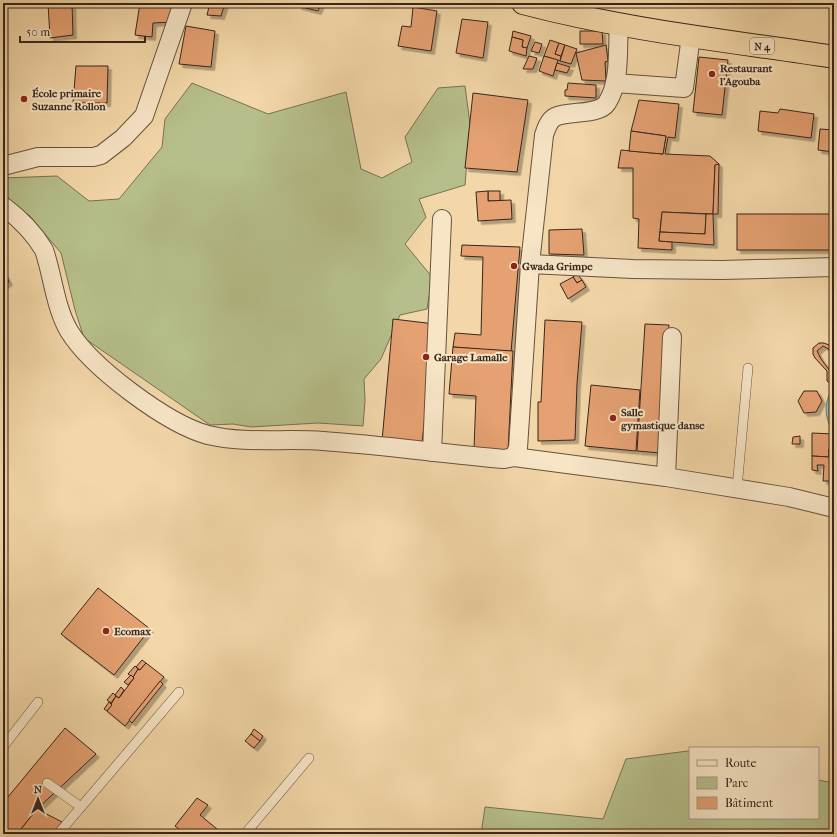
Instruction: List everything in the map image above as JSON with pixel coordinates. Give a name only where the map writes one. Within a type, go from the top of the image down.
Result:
[{"type":"highway","name":"N 4","points":[[523,3],[560,13],[619,25],[834,57]]},
{"type":"highway","name":"N 4","points":[[564,3],[619,20],[691,32],[834,51]]},
{"type":"street","points":[[3,166],[38,157],[94,157],[101,154],[123,138],[144,116],[183,3]]},
{"type":"street","points":[[514,457],[518,448],[530,264],[544,135],[548,125],[554,117],[601,109],[607,102],[615,83],[619,25]]},
{"type":"street","points":[[615,83],[684,88],[691,36]]},
{"type":"street","points":[[3,206],[14,214],[38,240],[44,250],[65,323],[84,350],[101,368],[152,406],[186,426],[208,434],[228,438],[323,441],[504,459],[514,457],[737,488],[789,497],[834,508]]},
{"type":"street","points":[[432,452],[442,219]]},
{"type":"street","points":[[530,264],[634,270],[722,270],[834,267]]},
{"type":"street","points":[[666,477],[672,338]]},
{"type":"lane","points":[[737,488],[748,368]]},
{"type":"lane","points":[[58,834],[179,692]]},
{"type":"lane","points":[[3,747],[38,702]]},
{"type":"lane","points":[[245,834],[309,758]]},
{"type":"lane","points":[[47,783],[81,807]]},
{"type":"green space","points":[[192,83],[268,114],[346,92],[361,169],[382,178],[412,162],[405,137],[438,88],[465,86],[470,124],[465,185],[419,199],[426,217],[405,244],[432,277],[427,309],[400,315],[381,359],[364,379],[365,401],[363,426],[318,423],[251,427],[233,424],[210,425],[84,338],[75,310],[61,253],[29,215],[3,201],[3,178],[57,176],[89,201],[119,199],[162,147],[165,119]]},
{"type":"green space","points":[[689,752],[689,819],[819,819],[819,780],[834,783],[834,834],[481,834],[485,807],[603,819],[626,759]]},
{"type":"shaded area","points":[[830,393],[834,393],[834,425],[829,424],[826,412],[826,405]]},
{"type":"building","points":[[48,3],[72,3],[73,35],[50,38]]},
{"type":"building","points":[[140,3],[178,3],[173,22],[153,23],[152,37],[135,35]]},
{"type":"building","points":[[210,3],[225,3],[221,16],[207,15]]},
{"type":"building","points":[[299,3],[321,3],[318,11],[298,6]]},
{"type":"building","points":[[413,7],[437,11],[431,51],[398,46],[402,26],[411,27]]},
{"type":"building","points":[[462,19],[488,22],[483,58],[456,53]]},
{"type":"building","points":[[186,26],[215,31],[211,67],[179,64]]},
{"type":"building","points":[[513,31],[531,36],[527,48],[522,47],[523,40],[512,37]]},
{"type":"building","points":[[580,31],[602,31],[603,44],[580,44]]},
{"type":"building","points":[[512,37],[523,40],[522,47],[527,48],[526,56],[509,51]]},
{"type":"building","points":[[550,40],[559,43],[555,54],[561,56],[560,61],[544,56]]},
{"type":"building","points":[[535,42],[542,44],[539,53],[531,51]]},
{"type":"building","points":[[559,43],[565,45],[561,56],[555,54]]},
{"type":"building","points":[[565,45],[577,49],[571,64],[560,61]]},
{"type":"building","points":[[606,45],[608,61],[605,62],[606,81],[582,80],[576,53]]},
{"type":"building","points":[[529,56],[537,58],[533,69],[523,69]]},
{"type":"building","points":[[544,56],[558,60],[553,76],[539,71]]},
{"type":"building","name":"Restaurant l'Agouba","points":[[699,57],[728,60],[722,115],[693,112]]},
{"type":"building","points":[[557,63],[570,67],[567,73],[555,70]]},
{"type":"building","points":[[76,66],[108,66],[107,103],[73,103]]},
{"type":"building","points":[[568,83],[596,85],[596,98],[565,96],[565,90],[567,90]]},
{"type":"building","points":[[473,93],[528,100],[517,172],[465,168]]},
{"type":"building","points":[[639,100],[679,104],[675,138],[668,137],[665,154],[710,156],[719,164],[715,165],[713,214],[662,212],[659,241],[672,242],[672,250],[638,248],[639,219],[633,218],[633,168],[618,168],[621,150],[663,154],[666,136],[631,131]]},
{"type":"building","points":[[780,109],[814,114],[811,138],[758,131],[760,111],[778,113]]},
{"type":"building","points":[[820,129],[834,130],[834,152],[818,150]]},
{"type":"building","points":[[631,131],[666,136],[663,154],[629,151]]},
{"type":"building","points":[[719,164],[718,214],[713,214],[715,165]]},
{"type":"building","points":[[488,191],[500,191],[500,201],[488,201]]},
{"type":"building","points":[[488,191],[488,201],[511,200],[512,219],[478,221],[476,192]]},
{"type":"building","points":[[662,212],[706,214],[705,234],[660,232]]},
{"type":"building","points":[[706,214],[713,214],[714,245],[659,241],[660,232],[705,234]]},
{"type":"building","points":[[737,214],[834,214],[834,250],[737,250]]},
{"type":"building","points":[[582,229],[584,255],[549,254],[549,230]]},
{"type":"building","points":[[462,245],[520,247],[511,352],[453,347],[455,333],[481,335],[483,257],[461,256]]},
{"type":"building","points":[[3,270],[9,282],[3,286]]},
{"type":"building","points":[[577,274],[582,280],[577,283],[573,277]]},
{"type":"building","points":[[573,277],[577,283],[582,280],[586,287],[568,299],[560,284]]},
{"type":"building","points":[[393,319],[435,324],[422,443],[382,441]]},
{"type":"building","points":[[545,320],[582,322],[577,384],[575,440],[538,441],[538,402],[541,402]]},
{"type":"building","points":[[645,324],[669,325],[661,453],[637,451]]},
{"type":"building","points":[[819,343],[824,343],[834,347],[834,352],[823,346],[817,351],[830,371],[834,391],[831,391],[831,384],[827,381],[827,371],[813,354],[813,348]]},
{"type":"building","points":[[453,347],[513,351],[508,451],[474,449],[476,396],[449,394]]},
{"type":"building","name":"Salle gymastique danse","points":[[591,385],[640,390],[636,451],[585,446]]},
{"type":"building","points":[[804,391],[817,391],[822,401],[816,412],[804,413],[798,401]]},
{"type":"building","points":[[812,433],[834,434],[834,449],[829,449],[829,457],[812,456]]},
{"type":"building","points":[[800,436],[800,444],[792,444],[793,437]]},
{"type":"building","points":[[829,449],[834,449],[834,481],[823,481],[824,465],[817,465],[818,471],[812,470],[812,456],[829,457]]},
{"type":"building","name":"Ecomax","points":[[98,588],[150,629],[114,675],[61,634]]},
{"type":"building","points":[[142,660],[146,663],[140,670],[136,667]]},
{"type":"building","points":[[146,663],[164,677],[125,726],[107,711],[116,696],[119,698],[134,678],[133,677],[138,669],[140,670]]},
{"type":"building","points":[[135,666],[138,669],[133,677],[128,674]]},
{"type":"building","points":[[131,675],[134,678],[128,685],[124,682]]},
{"type":"building","points":[[160,681],[163,684],[132,723],[129,720]]},
{"type":"building","points":[[121,687],[124,690],[119,698],[115,695]]},
{"type":"building","points":[[113,693],[116,696],[111,703],[107,700]]},
{"type":"building","points":[[109,702],[112,705],[107,711],[104,709]]},
{"type":"building","points":[[65,728],[96,754],[37,809],[17,834],[3,834],[3,803]]},
{"type":"building","points":[[254,729],[263,736],[260,741],[251,734]]},
{"type":"building","points":[[251,734],[260,741],[254,748],[245,741]]},
{"type":"building","points":[[197,798],[208,805],[200,815],[223,834],[185,834],[175,826]]},
{"type":"building","points":[[37,809],[62,822],[52,834],[25,834],[21,829]]},
{"type":"place","name":"Restaurant l'Agouba","points":[[712,74]]},
{"type":"place","name":"École primaire Suzanne Rollon","points":[[24,99]]},
{"type":"place","name":"Gwada Grimpe","points":[[514,266]]},
{"type":"place","name":"Garage Lamalle","points":[[426,357]]},
{"type":"place","name":"Salle gymastique danse","points":[[613,418]]},
{"type":"place","name":"Ecomax","points":[[106,631]]}]
